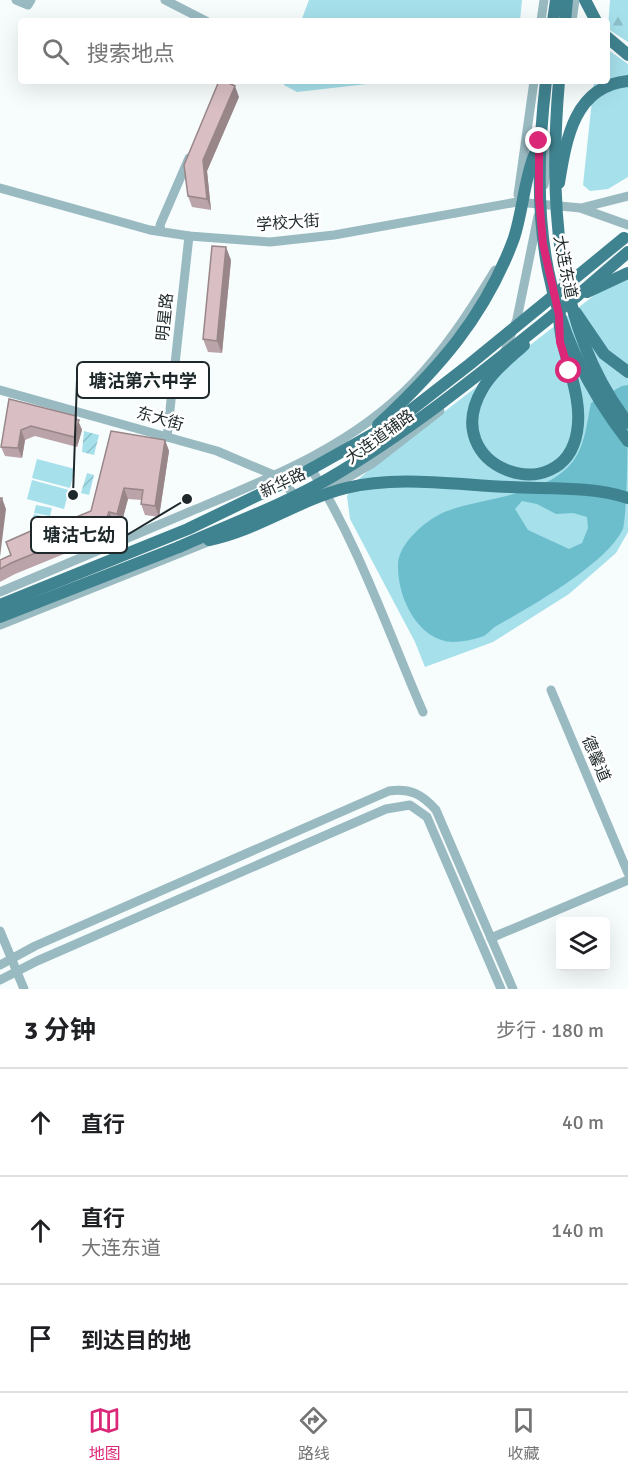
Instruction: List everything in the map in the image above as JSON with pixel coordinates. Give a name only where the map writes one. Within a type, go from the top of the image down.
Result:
[{"type":"main road","points":[[553,18],[556,0]]},
{"type":"main road","points":[[565,18],[567,0]]},
{"type":"main road","points":[[585,0],[594,18]]},
{"type":"main road","points":[[610,40],[628,55]]},
{"type":"main road","points":[[556,199],[567,140],[574,118],[599,89],[628,81]]},
{"type":"main road","name":"大连东道","points":[[546,84],[539,141],[541,233],[553,318],[595,391],[628,441]]},
{"type":"main road","name":"大连东道","points":[[561,84],[554,157],[562,258],[582,341],[595,369],[628,423]]},
{"type":"main road","points":[[365,438],[440,366],[480,309],[514,238],[529,172],[539,141]]},
{"type":"main road","name":"新华路","points":[[0,605],[188,529],[302,474],[365,438],[414,409],[627,235]]},
{"type":"main road","points":[[553,318],[577,402],[577,435],[567,456],[551,468],[527,475],[512,474],[492,463],[479,447],[473,428],[474,411],[488,381],[553,318],[628,252]]},
{"type":"main road","points":[[577,296],[628,273]]},
{"type":"main road","points":[[573,308],[604,354],[628,372]]},
{"type":"main road","name":"新华路","points":[[0,617],[179,547],[302,492],[356,462],[410,425],[553,318]]},
{"type":"main road","points":[[179,547],[241,532],[332,492],[367,484],[416,483],[587,491],[628,498]]},
{"type":"street","points":[[16,0],[28,5],[31,0]]},
{"type":"street","points":[[165,0],[200,18]]},
{"type":"street","points":[[541,18],[544,0]]},
{"type":"street","points":[[572,18],[575,0]]},
{"type":"street","name":"大连道辅路","points":[[0,592],[276,476],[306,461],[353,432],[411,385],[444,347],[495,270],[508,239],[517,202],[534,84]]},
{"type":"street","name":"大连道辅路","points":[[0,625],[176,556],[325,490],[373,463],[484,375],[506,350],[517,319],[560,84]]},
{"type":"street","points":[[161,231],[160,225],[195,143]]},
{"type":"street","name":"学校大街","points":[[0,188],[161,231],[189,236],[270,242],[334,235],[517,202],[581,208]]},
{"type":"street","points":[[581,208],[628,196]]},
{"type":"street","points":[[581,208],[628,225]]},
{"type":"street","name":"明星路","points":[[168,437],[189,236]]},
{"type":"street","name":"东大街","points":[[0,390],[217,451],[276,476],[300,501]]},
{"type":"street","points":[[306,461],[325,490],[423,712]]},
{"type":"street","name":"德馨道","points":[[551,690],[628,873]]},
{"type":"street","points":[[0,965],[389,791],[403,789],[427,799],[436,810],[513,989]]},
{"type":"street","points":[[2,982],[17,972],[386,809],[410,805],[427,817],[501,989]]},
{"type":"street","points":[[491,938],[628,880]]},
{"type":"street","points":[[0,931],[24,989]]},
{"type":"green space","points":[[309,0],[522,0],[520,18],[302,18]]},
{"type":"green space","points":[[610,0],[628,0],[628,42],[610,30]]},
{"type":"green space","points":[[610,51],[628,64],[628,177],[608,189],[590,191],[583,185],[594,84],[610,84]]},
{"type":"green space","points":[[284,84],[368,84],[297,92]]},
{"type":"green space","points":[[628,269],[628,532],[616,553],[569,594],[493,642],[425,667],[415,642],[350,519],[347,496],[355,482],[368,471]]},
{"type":"green space","points":[[84,431],[99,435],[94,455],[82,452]]},
{"type":"green space","points":[[37,459],[75,469],[70,488],[32,478]]},
{"type":"green space","points":[[87,473],[94,475],[89,495],[81,493]]},
{"type":"green space","points":[[32,480],[69,490],[64,509],[27,499]]},
{"type":"green space","points":[[36,505],[52,508],[50,516],[34,513]]},
{"type":"green space","points":[[34,514],[50,518],[48,525],[32,522]]},
{"type":"shaded area","points":[[628,385],[626,502],[623,529],[614,542],[585,570],[496,626],[484,636],[453,642],[441,640],[420,626],[406,603],[399,577],[399,557],[408,540],[423,525],[439,514],[525,491],[554,478],[566,469],[581,447],[591,403]],"holes":[[[522,501],[537,504],[556,514],[573,513],[587,517],[588,528],[582,543],[569,549],[528,530],[515,509]]]},
{"type":"building","points":[[218,84],[235,86],[203,160],[207,199],[188,196],[184,165]]},
{"type":"building","points":[[212,246],[226,247],[217,341],[203,339]]},
{"type":"building","points":[[9,399],[76,416],[76,420],[79,420],[74,437],[31,426],[21,430],[18,448],[1,447]]},
{"type":"building","points":[[111,431],[165,440],[155,506],[141,504],[143,490],[124,488],[117,514],[109,512],[104,525],[0,569],[0,560],[11,555],[6,542],[33,530],[35,534],[91,511]]},
{"type":"place","name":"塘沽第六中学","points":[[73,495]]},
{"type":"place","name":"塘沽七幼","points":[[187,499]]},
{"type":"route","points":[[539,141],[540,221],[546,267],[559,315],[560,342],[569,371]]}]
